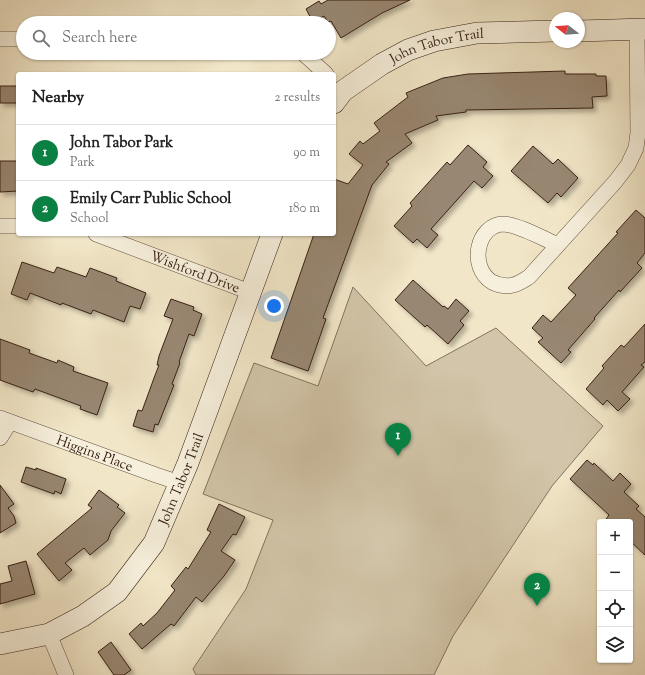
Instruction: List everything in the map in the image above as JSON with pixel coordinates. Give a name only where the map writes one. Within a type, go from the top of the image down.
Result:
[{"type":"street","points":[[558,245],[519,228],[503,224],[489,230],[479,246],[478,264],[484,276],[499,285],[512,285],[529,277],[616,182],[628,165],[636,148],[641,29],[585,31]]},
{"type":"street","name":"John Tabor Trail","points":[[337,92],[408,50],[434,41],[477,33],[549,31]]},
{"type":"street","points":[[0,39],[16,39]]},
{"type":"street","points":[[311,60],[324,72]]},
{"type":"street","points":[[0,226],[16,226]]},
{"type":"street","name":"Wishford Drive","points":[[101,236],[250,292]]},
{"type":"street","name":"John Tabor Trail","points":[[0,644],[49,634],[83,616],[117,592],[154,543],[180,483],[271,236]]},
{"type":"street","name":"Higgins Place","points":[[0,438],[5,420],[180,483]]},
{"type":"street","points":[[49,634],[66,675]]},
{"type":"shaded area","points":[[353,287],[426,366],[496,328],[603,426],[552,486],[453,636],[434,675],[196,675],[193,669],[246,589],[273,520],[203,494],[254,363],[318,386]]},
{"type":"building","points":[[328,0],[410,0],[382,13],[341,38],[336,30],[336,16],[310,16],[306,9],[319,1],[321,4]]},
{"type":"building","points":[[565,71],[565,74],[596,74],[596,76],[606,76],[607,96],[592,97],[593,108],[466,110],[466,112],[436,116],[438,120],[405,134],[412,143],[386,162],[389,164],[372,185],[323,318],[326,319],[308,371],[271,358],[313,236],[336,236],[336,180],[348,184],[363,165],[349,154],[360,141],[363,144],[380,131],[374,123],[408,97],[406,93],[443,78],[468,74]]},
{"type":"building","points":[[0,86],[16,86],[16,103],[0,103]]},
{"type":"building","points":[[468,145],[487,162],[483,167],[493,176],[482,188],[474,181],[431,229],[438,235],[427,248],[417,239],[413,243],[394,226],[412,206],[410,203],[447,162],[450,165]]},
{"type":"building","points":[[533,146],[553,164],[558,159],[578,178],[561,197],[557,193],[548,203],[511,171]]},
{"type":"building","points":[[0,161],[16,161],[16,191],[0,192]]},
{"type":"building","points":[[636,210],[645,218],[645,253],[637,263],[642,268],[620,292],[619,290],[594,318],[595,319],[568,350],[571,352],[561,363],[538,342],[543,338],[532,328],[543,315],[551,322],[576,295],[568,288],[618,233],[616,232]]},
{"type":"building","points":[[22,262],[54,273],[57,267],[86,277],[90,268],[117,278],[116,281],[146,293],[140,309],[130,306],[124,322],[93,310],[91,314],[62,303],[61,305],[30,293],[27,300],[11,294]]},
{"type":"building","points":[[413,280],[443,307],[444,306],[448,309],[456,299],[469,311],[460,321],[464,325],[448,344],[427,325],[425,327],[395,300]]},
{"type":"building","points":[[171,299],[194,307],[193,310],[202,314],[194,336],[189,334],[172,384],[174,385],[158,425],[155,424],[153,432],[133,426],[138,410],[142,411],[159,365],[157,365],[159,356],[173,319],[164,316]]},
{"type":"building","points":[[645,324],[645,362],[641,365],[644,367],[622,392],[630,399],[618,411],[607,400],[603,405],[586,389],[604,368],[602,366],[621,345],[624,347]]},
{"type":"building","points":[[0,339],[30,350],[29,353],[57,363],[58,360],[74,367],[73,371],[108,383],[97,415],[80,409],[81,406],[35,389],[33,392],[0,380]]},
{"type":"building","points":[[587,460],[593,465],[594,463],[613,481],[620,473],[631,484],[624,492],[639,506],[636,509],[645,517],[645,555],[633,544],[633,519],[606,519],[609,515],[570,479]]},
{"type":"building","points":[[26,467],[36,470],[36,468],[66,479],[61,494],[55,491],[54,494],[21,482]]},
{"type":"building","points":[[0,485],[14,504],[8,508],[14,516],[16,523],[0,533]]},
{"type":"building","points":[[99,490],[119,505],[117,507],[125,513],[111,531],[108,540],[90,555],[84,548],[65,563],[72,570],[59,581],[37,554],[92,508],[88,505]]},
{"type":"building","points":[[219,504],[245,517],[236,535],[233,534],[221,551],[235,560],[224,576],[202,602],[196,597],[174,626],[171,624],[142,649],[129,634],[141,623],[143,626],[157,613],[175,590],[171,586],[186,567],[188,569],[211,532],[207,530]]},
{"type":"building","points":[[26,561],[35,594],[0,604],[0,584],[12,581],[8,566]]},
{"type":"building","points":[[111,642],[131,670],[124,675],[114,675],[98,652]]},
{"type":"place","name":"John Tabor Park","points":[[398,456]]},
{"type":"place","name":"Emily Carr Public School","points":[[537,606]]}]
